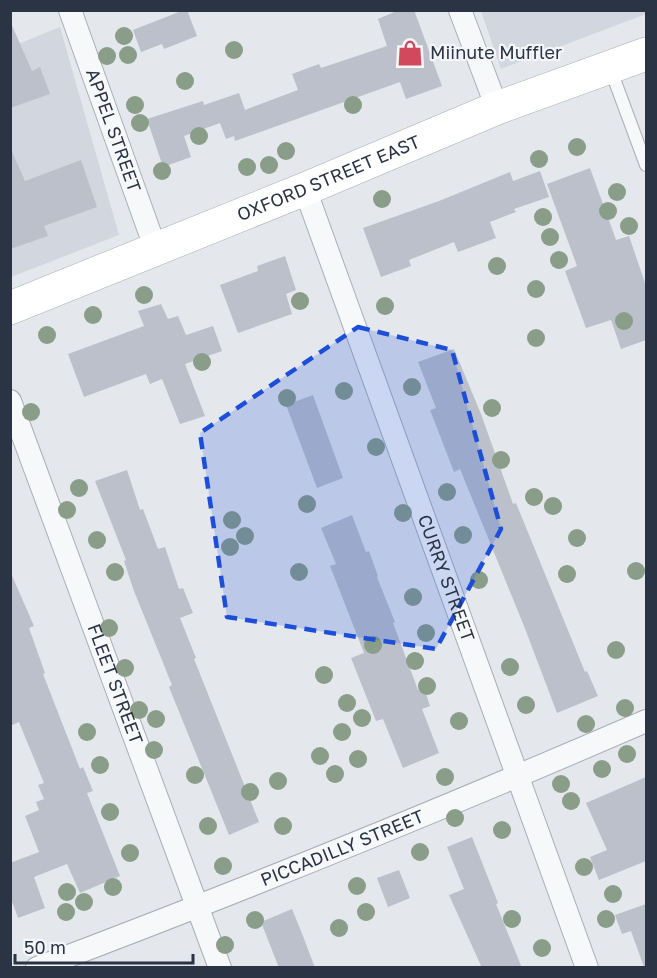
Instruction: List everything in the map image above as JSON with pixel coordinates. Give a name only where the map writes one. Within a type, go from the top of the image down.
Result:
[{"type":"main road","name":"OXFORD STREET EAST","points":[[10,308],[305,189],[497,108],[646,54]]},
{"type":"street","name":"APPEL STREET","points":[[70,10],[156,250]]},
{"type":"street","points":[[460,10],[497,108]]},
{"type":"street","name":"CURRY STREET","points":[[305,189],[587,968]]},
{"type":"street","name":"FLEET STREET","points":[[10,401],[220,968]]},
{"type":"street","name":"PICCADILLY STREET","points":[[37,968],[198,907],[646,721]]},
{"type":"lane","points":[[609,67],[646,165]]},
{"type":"highlighted area","points":[[358,327],[452,350],[501,529],[436,649],[227,617],[200,433]]},
{"type":"shaded area","points":[[646,10],[646,14],[501,69],[481,11]]},
{"type":"shaded area","points":[[60,27],[119,235],[11,277],[11,47]]},
{"type":"building","points":[[187,10],[197,36],[164,49],[162,44],[141,52],[133,30]]},
{"type":"building","points":[[399,10],[414,10],[442,86],[406,99],[400,82],[235,141],[234,136],[226,139],[220,123],[184,136],[191,157],[163,167],[147,119],[203,101],[204,105],[239,93],[245,110],[298,90],[292,74],[319,64],[321,68],[387,46],[378,19]]},
{"type":"building","points":[[10,21],[32,71],[40,67],[50,94],[10,108]]},
{"type":"building","points":[[10,147],[25,181],[81,160],[97,207],[44,226],[48,236],[10,249]]},
{"type":"building","points":[[590,168],[616,240],[629,236],[646,286],[646,340],[621,349],[611,320],[586,328],[565,271],[577,266],[547,184]]},
{"type":"building","points":[[540,171],[549,197],[514,209],[516,212],[490,222],[496,238],[458,252],[454,242],[409,260],[411,266],[381,277],[363,228],[439,201],[510,172],[513,181]]},
{"type":"building","points":[[285,256],[296,290],[286,294],[292,314],[238,333],[220,285],[258,271],[257,266]]},
{"type":"building","points":[[161,304],[168,319],[178,316],[186,335],[213,326],[222,351],[185,364],[205,416],[180,424],[162,379],[150,384],[146,374],[84,397],[68,354],[144,326],[138,311]]},
{"type":"building","points":[[454,349],[481,414],[513,504],[516,503],[585,672],[587,671],[598,696],[557,713],[460,469],[454,472],[430,410],[436,408],[418,362]]},
{"type":"building","points":[[313,395],[343,478],[317,488],[286,405]]},
{"type":"building","points":[[127,470],[140,510],[143,509],[158,549],[165,547],[179,589],[183,588],[193,613],[180,618],[259,822],[229,835],[169,687],[172,685],[134,591],[124,561],[126,560],[95,481]]},
{"type":"building","points":[[352,515],[366,552],[369,551],[418,690],[424,688],[430,706],[422,709],[439,753],[403,768],[383,719],[376,721],[351,658],[364,653],[330,566],[336,564],[321,528]]},
{"type":"building","points":[[10,571],[34,626],[29,628],[45,673],[43,674],[80,769],[83,767],[93,791],[87,793],[120,876],[80,893],[67,864],[34,877],[45,908],[18,918],[10,896],[10,863],[39,852],[25,816],[39,810],[36,802],[44,799],[38,785],[44,783],[19,722],[10,726]]},
{"type":"building","points":[[646,777],[646,861],[599,880],[590,857],[607,850],[586,803]]},
{"type":"building","points":[[472,837],[522,968],[482,968],[449,895],[464,889],[447,847]]},
{"type":"building","points":[[399,870],[410,898],[388,907],[377,878]]},
{"type":"building","points":[[646,904],[646,967],[644,967],[631,931],[622,934],[615,915]]},
{"type":"building","points":[[292,909],[315,968],[279,968],[261,922]]},
{"type":"place","name":"Miinute Muffler","points":[[410,53]]}]
